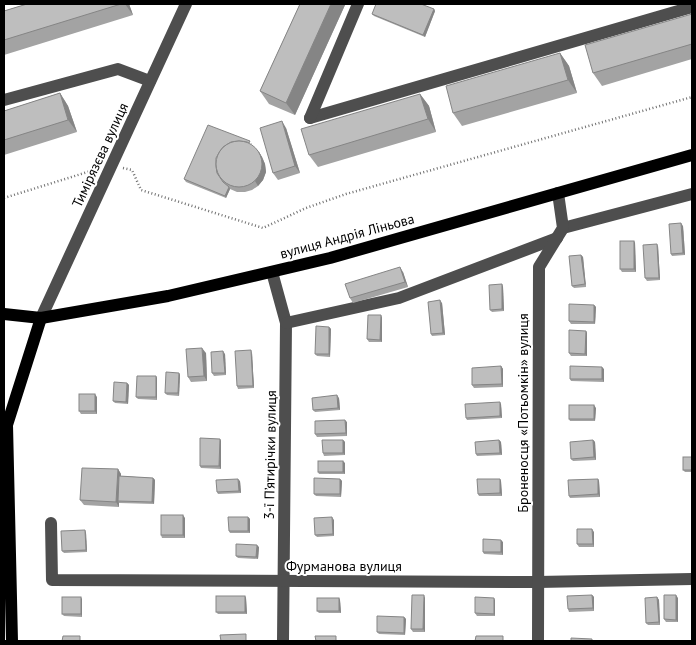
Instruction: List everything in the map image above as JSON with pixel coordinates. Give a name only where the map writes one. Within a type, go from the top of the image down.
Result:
[{"type":"main road","name":"вулиця Андрія Ліньова","points":[[4,314],[41,318],[168,296],[272,272],[330,258],[692,155]]},
{"type":"main road","points":[[12,641],[6,593],[7,425],[41,318]]},
{"type":"street","name":"Тимірязєва вулиця","points":[[41,318],[186,4]]},
{"type":"street","points":[[358,4],[310,118],[692,7]]},
{"type":"street","points":[[4,100],[118,69],[150,81]]},
{"type":"street","points":[[558,193],[560,233]]},
{"type":"street","points":[[286,323],[399,298],[560,233],[692,194]]},
{"type":"street","name":"Броненосця «Потьомкін» вулиця","points":[[538,641],[539,266],[560,233]]},
{"type":"street","name":"3-ї П’ятирічки вулиця","points":[[272,272],[286,323],[283,641]]},
{"type":"street","name":"Фурманова вулиця","points":[[51,523],[52,580],[538,582],[692,579]]},
{"type":"path","points":[[4,198],[111,165],[132,170],[141,190],[263,228],[306,208],[346,194],[692,97]]},
{"type":"building","points":[[27,4],[121,4],[4,40],[4,11]]},
{"type":"building","points":[[300,4],[331,4],[286,103],[260,91]]},
{"type":"building","points":[[376,4],[421,4],[434,9],[423,35],[372,14]]},
{"type":"building","points":[[692,14],[692,44],[593,73],[585,45]]},
{"type":"building","points":[[560,53],[568,80],[453,113],[446,86]]},
{"type":"building","points":[[60,93],[68,120],[4,140],[4,111]]},
{"type":"building","points":[[420,94],[428,119],[309,155],[301,129]]},
{"type":"building","points":[[282,121],[295,166],[273,173],[260,128]]},
{"type":"building","points":[[208,125],[250,141],[249,143],[231,142],[223,147],[216,158],[217,173],[229,187],[225,196],[184,179]]},
{"type":"building","points":[[234,141],[244,141],[258,151],[262,164],[258,177],[252,183],[244,187],[234,187],[220,177],[216,169],[216,159],[226,145]]},
{"type":"building","points":[[681,223],[683,253],[671,254],[669,224]]},
{"type":"building","points":[[620,241],[634,241],[634,269],[620,269]]},
{"type":"building","points":[[657,244],[659,278],[645,278],[643,245]]},
{"type":"building","points":[[581,255],[585,284],[572,286],[569,256]]},
{"type":"building","points":[[400,267],[405,282],[350,298],[345,284]]},
{"type":"building","points":[[502,284],[502,309],[490,310],[489,285]]},
{"type":"building","points":[[440,300],[443,333],[431,334],[428,302]]},
{"type":"building","points":[[569,304],[594,305],[594,322],[569,321]]},
{"type":"building","points":[[368,315],[381,315],[380,340],[367,339]]},
{"type":"building","points":[[316,326],[329,327],[329,354],[315,354]]},
{"type":"building","points":[[569,330],[586,331],[585,354],[569,353]]},
{"type":"building","points":[[202,348],[204,376],[188,377],[186,349]]},
{"type":"building","points":[[251,350],[253,386],[237,386],[235,351]]},
{"type":"building","points":[[223,351],[225,373],[212,373],[211,352]]},
{"type":"building","points":[[501,366],[502,384],[472,385],[472,368]]},
{"type":"building","points":[[570,366],[602,367],[602,379],[570,379]]},
{"type":"building","points":[[166,372],[179,373],[178,393],[165,393]]},
{"type":"building","points":[[137,376],[156,376],[156,397],[136,397]]},
{"type":"building","points":[[114,382],[127,383],[126,402],[113,401]]},
{"type":"building","points":[[79,394],[95,394],[95,411],[79,411]]},
{"type":"building","points":[[337,395],[338,408],[313,410],[312,398]]},
{"type":"building","points":[[500,402],[500,416],[466,418],[465,404]]},
{"type":"building","points":[[569,405],[594,405],[594,419],[569,419]]},
{"type":"building","points":[[345,420],[346,433],[315,434],[315,421]]},
{"type":"building","points":[[200,438],[220,439],[219,466],[200,466]]},
{"type":"building","points":[[322,440],[343,440],[343,453],[323,453]]},
{"type":"building","points":[[499,440],[500,453],[476,454],[475,442]]},
{"type":"building","points":[[593,440],[594,457],[571,459],[570,442]]},
{"type":"building","points":[[683,457],[692,457],[692,470],[683,470]]},
{"type":"building","points":[[318,461],[343,461],[343,472],[318,472]]},
{"type":"building","points":[[82,468],[118,469],[116,502],[80,500]]},
{"type":"building","points":[[119,476],[153,478],[152,502],[118,501]]},
{"type":"building","points":[[314,478],[340,479],[340,494],[314,494]]},
{"type":"building","points":[[238,479],[239,491],[217,492],[216,480]]},
{"type":"building","points":[[477,479],[500,479],[500,493],[478,494]]},
{"type":"building","points":[[598,479],[598,494],[569,496],[568,480]]},
{"type":"building","points":[[161,515],[183,515],[183,535],[161,535]]},
{"type":"building","points":[[228,517],[248,517],[248,531],[229,531]]},
{"type":"building","points":[[332,517],[333,534],[315,535],[314,518]]},
{"type":"building","points":[[577,529],[592,529],[593,544],[577,544]]},
{"type":"building","points":[[85,530],[86,550],[62,551],[61,531]]},
{"type":"building","points":[[483,539],[501,540],[501,552],[483,552]]},
{"type":"building","points":[[236,544],[257,545],[256,557],[236,556]]},
{"type":"building","points":[[412,595],[424,595],[423,629],[411,629]]},
{"type":"building","points":[[592,595],[593,608],[568,609],[567,596]]},
{"type":"building","points":[[664,595],[676,595],[676,620],[664,619]]},
{"type":"building","points":[[216,596],[245,596],[245,612],[216,612]]},
{"type":"building","points":[[62,597],[81,597],[81,614],[62,614]]},
{"type":"building","points":[[475,597],[494,598],[494,614],[475,613]]},
{"type":"building","points":[[657,597],[659,622],[646,623],[645,598]]},
{"type":"building","points":[[317,598],[339,598],[339,611],[317,611]]},
{"type":"building","points":[[377,616],[404,617],[404,633],[377,632]]},
{"type":"building","points":[[246,634],[246,641],[221,641],[220,635]]},
{"type":"building","points":[[63,636],[80,636],[80,641],[62,641]]},
{"type":"building","points":[[315,636],[336,636],[336,641],[316,641]]},
{"type":"building","points":[[476,636],[503,636],[503,641],[475,641]]},
{"type":"building","points":[[571,638],[592,639],[592,641],[571,641]]}]
